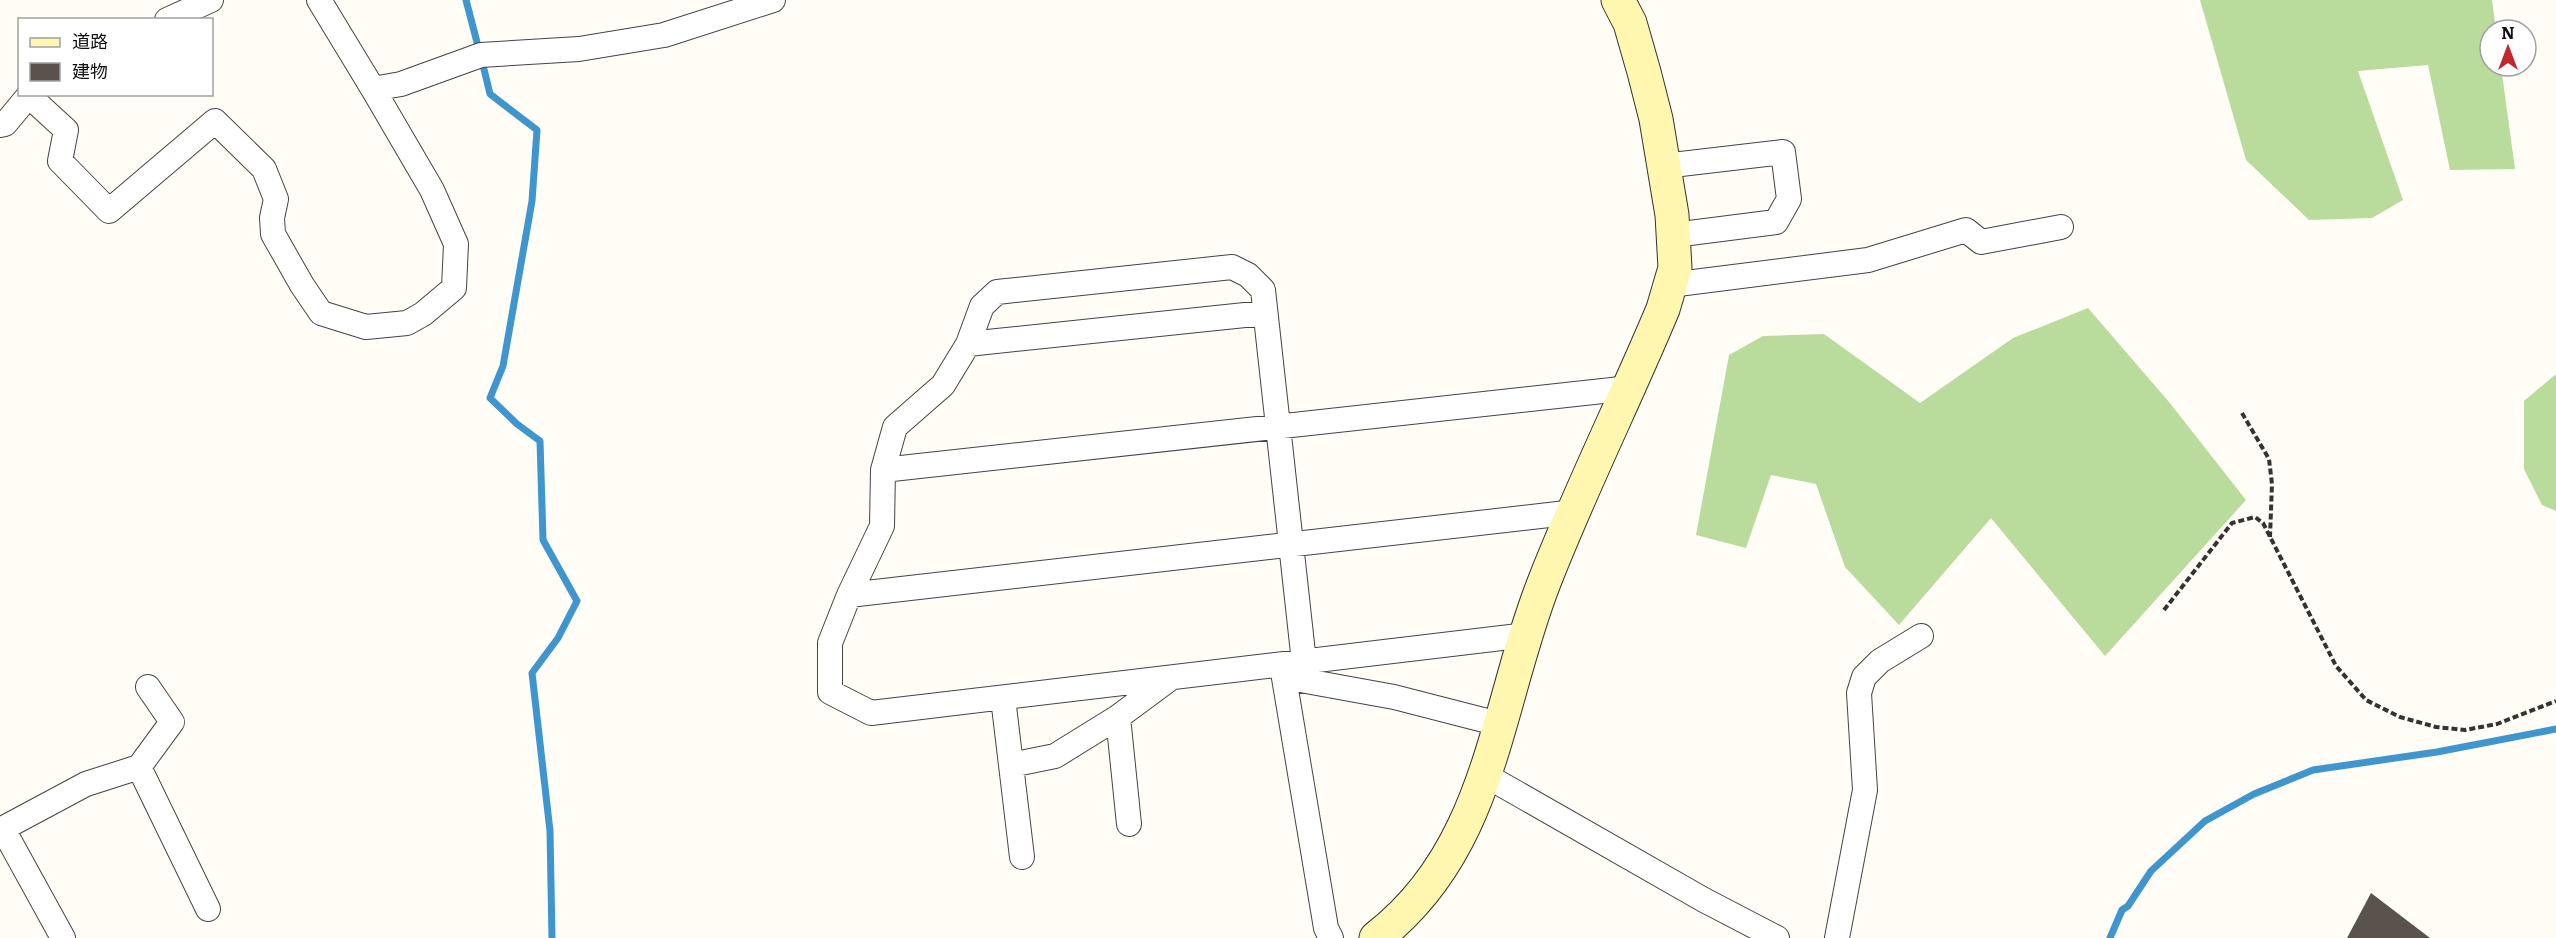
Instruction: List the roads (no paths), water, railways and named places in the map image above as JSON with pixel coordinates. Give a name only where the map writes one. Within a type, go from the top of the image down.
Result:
[{"type":"street","points":[[171,18],[211,0]]},
{"type":"street","points":[[30,96],[66,130],[60,161],[109,212],[215,121],[264,169],[276,199],[272,218],[273,234],[321,313],[366,327],[407,323],[423,314],[454,288],[456,244],[432,189],[320,0]]},
{"type":"street","points":[[373,89],[401,84],[482,55],[579,49],[664,35],[773,0]]},
{"type":"street","points":[[1376,938],[1401,919],[1437,877],[1463,833],[1485,775],[1544,581],[1630,388],[1663,309],[1675,268],[1674,235],[1664,166],[1644,72],[1630,23],[1618,0]]},
{"type":"street","points":[[0,125],[5,124],[28,96]]},
{"type":"street","points":[[1664,166],[1783,152],[1789,199],[1776,222],[1674,235]]},
{"type":"street","points":[[1670,285],[1868,260],[1966,230],[1981,242],[2061,227]]},
{"type":"street","points":[[1331,938],[1326,928],[1290,668],[1293,543],[1263,290],[1248,274],[1232,267],[997,292],[982,306],[968,344],[943,386],[895,427],[883,470],[882,526],[849,595],[830,643],[830,692],[871,713],[1170,679],[1290,668],[1527,635]]},
{"type":"street","points":[[968,344],[1264,313]]},
{"type":"street","points":[[883,470],[1630,388]]},
{"type":"street","points":[[849,595],[1575,512]]},
{"type":"street","points":[[1837,938],[1865,790],[1859,693],[1864,676],[1880,661],[1922,636]]},
{"type":"street","points":[[1290,668],[1499,724]]},
{"type":"street","points":[[1011,765],[1055,756],[1118,717],[1170,679]]},
{"type":"street","points":[[63,938],[1,829],[86,784],[139,767],[172,722],[148,687]]},
{"type":"street","points":[[1003,698],[1022,857]]},
{"type":"street","points":[[1118,717],[1129,824]]},
{"type":"street","points":[[139,767],[208,909]]},
{"type":"street","points":[[1485,775],[1704,900],[1777,938]]},
{"type":"waterway","points":[[466,0],[479,50]]},
{"type":"waterway","points":[[482,61],[490,94],[537,130],[532,201],[503,366],[490,398],[517,424],[540,441],[543,540],[577,601],[558,638],[532,673],[550,831],[552,938]]},
{"type":"waterway","points":[[2110,938],[2122,910],[2128,906],[2151,871],[2205,821],[2254,794],[2313,770],[2437,752],[2556,729]]}]
